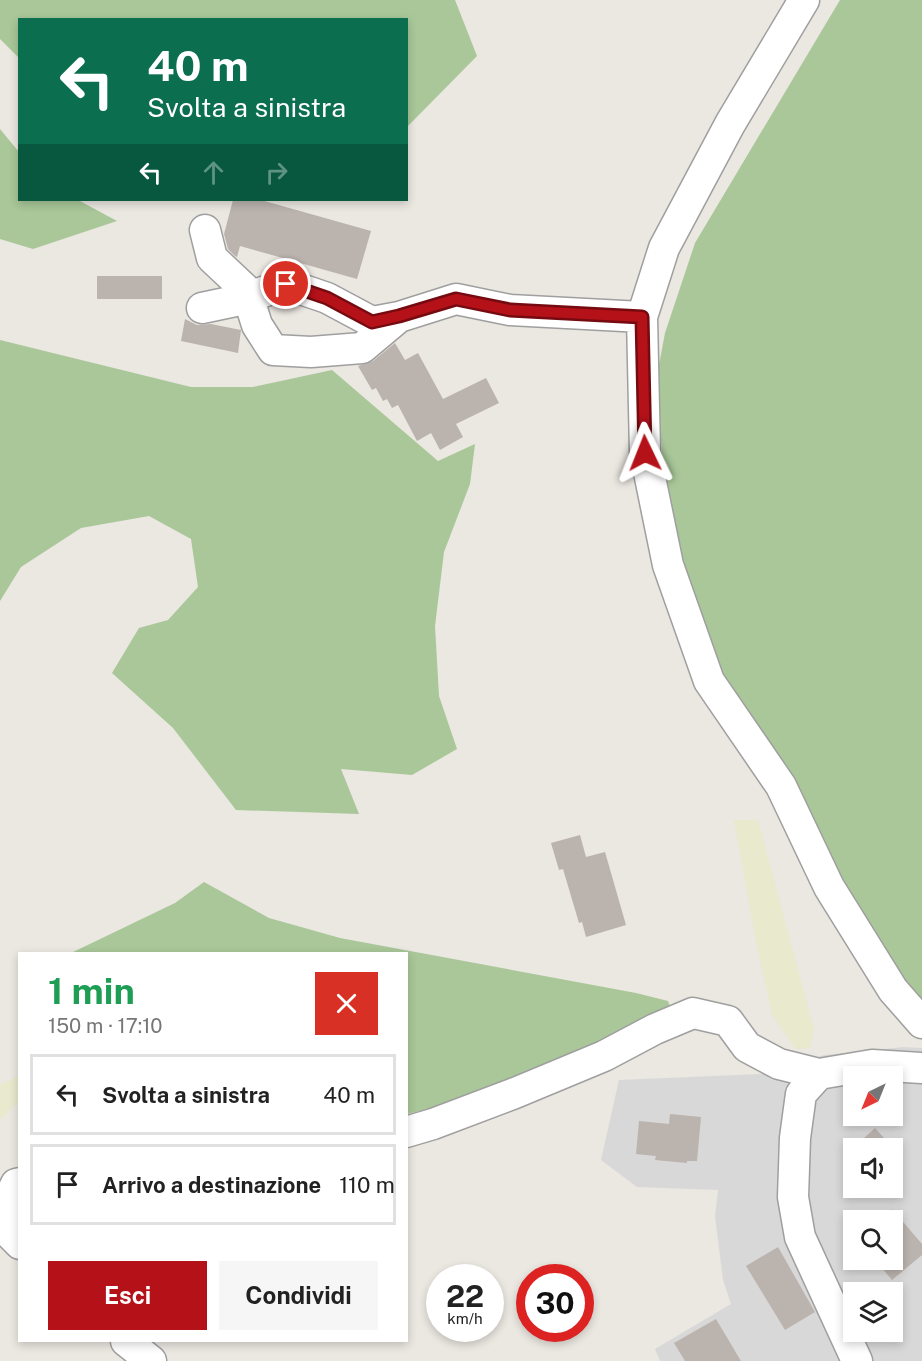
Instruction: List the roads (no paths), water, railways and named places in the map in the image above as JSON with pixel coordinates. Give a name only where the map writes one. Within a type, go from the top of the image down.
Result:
[{"type":"street","points":[[804,0],[730,124],[664,248],[642,317],[645,453],[668,565],[709,681],[781,786],[829,887],[893,990],[922,1023]]},
{"type":"street","points":[[205,230],[212,258],[246,290],[257,325],[273,350],[311,352],[362,348],[399,316]]},
{"type":"street","points":[[202,308],[248,297],[286,284],[327,298],[372,322],[456,299],[510,310],[642,317]]},
{"type":"street","points":[[408,1131],[516,1093],[604,1056],[655,1029],[693,1013],[728,1021],[747,1047],[778,1064],[819,1074],[872,1065],[922,1068]]},
{"type":"street","points":[[819,1074],[801,1094],[795,1138],[793,1197],[800,1237],[857,1361]]},
{"type":"street","points":[[18,1184],[6,1204],[11,1235],[18,1242]]},
{"type":"street","points":[[127,1342],[151,1361]]}]
